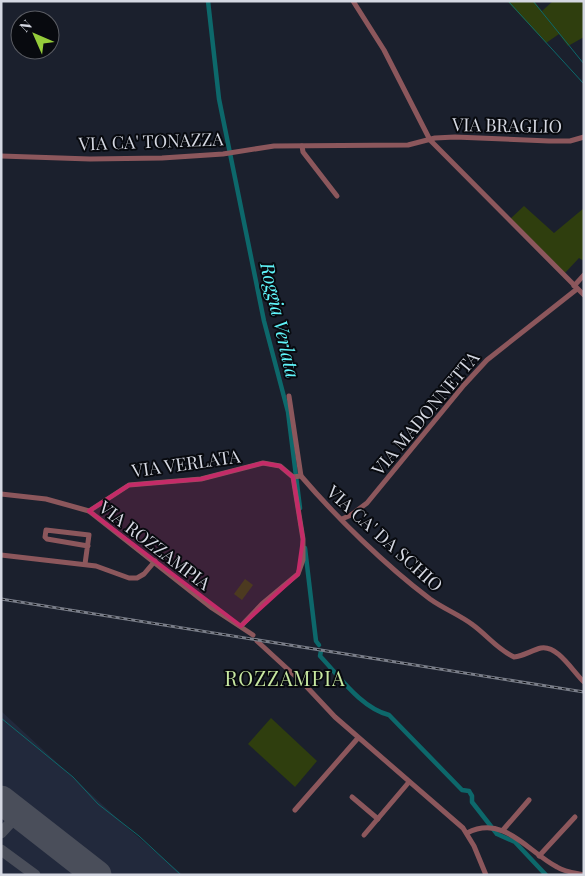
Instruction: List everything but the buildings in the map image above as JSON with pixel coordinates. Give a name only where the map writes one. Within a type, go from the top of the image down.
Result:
[{"type":"street","points":[[353,1],[384,50],[430,140],[584,295]]},
{"type":"street","name":"VIA BRAGLIO","points":[[430,140],[480,136],[570,141],[584,137]]},
{"type":"street","name":"VIA CA' TONAZZA","points":[[1,156],[90,159],[180,157],[274,146],[408,145],[430,140]]},
{"type":"street","points":[[302,146],[303,152],[337,196]]},
{"type":"street","points":[[575,287],[584,275]]},
{"type":"street","name":"VIA MADONNETTA","points":[[342,519],[367,503],[464,385],[488,360],[575,287]]},
{"type":"street","points":[[241,626],[262,604],[298,574],[303,560],[303,539],[290,396]]},
{"type":"street","name":"VIA VERLATA","points":[[89,511],[129,484],[201,479],[263,463],[280,466],[297,476]]},
{"type":"street","name":"VIA CA' DA SCHIO","points":[[297,476],[427,596],[474,625],[503,652],[514,658],[541,648],[549,649],[558,654],[584,682]]},
{"type":"street","name":"VIA ROZZAMPIA","points":[[1,494],[46,499],[89,511],[155,561],[212,608],[253,635]]},
{"type":"street","points":[[85,564],[88,546],[89,535],[46,530],[45,537],[47,539],[88,546]]},
{"type":"street","points":[[1,555],[85,564],[129,578],[137,578],[144,574],[155,561]]},
{"type":"street","points":[[257,641],[358,738],[467,833],[486,875]]},
{"type":"street","points":[[295,810],[358,738]]},
{"type":"street","points":[[364,835],[410,782]]},
{"type":"street","points":[[352,797],[378,819]]},
{"type":"street","points":[[503,830],[529,800]]},
{"type":"street","points":[[539,856],[575,817]]},
{"type":"street","points":[[467,833],[492,827],[503,830],[560,869],[584,875]]},
{"type":"highlighted area","points":[[263,463],[280,466],[293,477],[303,539],[298,574],[241,626],[89,511],[129,485],[201,479]]},
{"type":"shaded area","points":[[1,711],[131,831],[183,875],[1,875]]},
{"type":"green space","points":[[507,1],[534,1],[542,11],[553,1],[584,1],[584,37],[568,46],[559,34],[546,43]]},
{"type":"green space","points":[[524,206],[554,233],[584,208],[584,261],[579,258],[564,274],[509,220]]},
{"type":"green space","points":[[245,579],[253,585],[242,600],[234,594]]},
{"type":"green space","points":[[271,718],[317,761],[295,787],[248,744]]},
{"type":"waterway","name":"Roggia Verlata","points":[[208,1],[219,99],[264,321],[288,412],[300,508]]},
{"type":"waterway","points":[[508,1],[584,84]]},
{"type":"waterway","points":[[533,1],[584,64]]},
{"type":"waterway","name":"Roggia Verlata","points":[[305,548],[316,641],[319,645]]},
{"type":"waterway","name":"Roggia Verlata","points":[[321,651],[320,656],[360,699],[369,706],[389,715],[462,790],[469,791],[472,796],[472,802],[497,834],[515,842],[546,875]]},
{"type":"waterway","points":[[1,718],[73,777],[98,804],[139,836],[181,875]]},
{"type":"taxiway","points":[[9,806],[13,820]]},
{"type":"taxiway","points":[[1,833],[13,820],[28,820]]},
{"type":"taxiway","points":[[1,850],[35,875]]},
{"type":"runway","points":[[1,800],[97,875]]},
{"type":"railway","points":[[1,599],[584,692]]},
{"type":"district","name":"ROZZAMPIA","points":[[285,677]]}]
